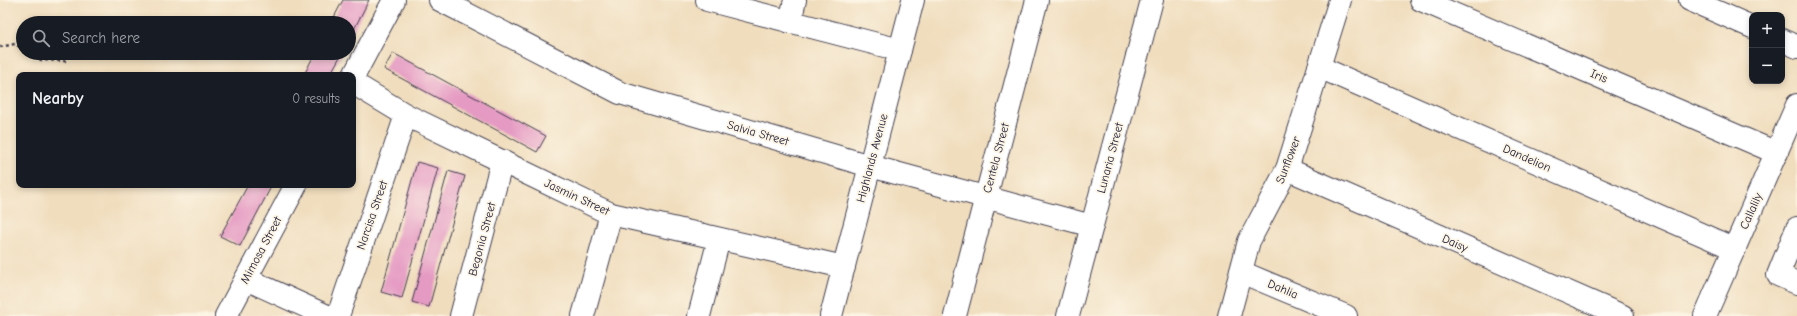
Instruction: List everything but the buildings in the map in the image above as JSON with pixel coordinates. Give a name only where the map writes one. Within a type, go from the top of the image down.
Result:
[{"type":"street","points":[[356,72],[394,0]]},
{"type":"street","name":"Salvia Street","points":[[440,0],[620,93],[870,166],[1092,226]]},
{"type":"street","points":[[707,0],[900,50]]},
{"type":"street","points":[[790,22],[795,0]]},
{"type":"street","name":"Highlands Avenue","points":[[831,316],[913,0]]},
{"type":"street","name":"Centela Street","points":[[955,316],[1036,0]]},
{"type":"street","name":"Lunaria Street","points":[[1068,316],[1152,0]]},
{"type":"street","name":"Sunflower","points":[[1229,316],[1249,241],[1287,169],[1340,0]]},
{"type":"street","name":"Iris","points":[[1421,0],[1776,153]]},
{"type":"street","points":[[1690,0],[1749,26]]},
{"type":"street","points":[[1785,41],[1797,47]]},
{"type":"street","name":"Dandelion","points":[[1319,67],[1735,249]]},
{"type":"street","name":"Jasmin Street","points":[[356,85],[406,115],[611,214],[844,267]]},
{"type":"street","name":"Callalily","points":[[1705,316],[1797,105]]},
{"type":"street","name":"Narcisa Street","points":[[338,316],[406,115]]},
{"type":"street","name":"Begonia Street","points":[[461,316],[502,161]]},
{"type":"street","name":"Daisy","points":[[1287,169],[1623,316]]},
{"type":"street","name":"Mimosa Street","points":[[226,316],[294,188]]},
{"type":"street","points":[[583,316],[611,214]]},
{"type":"street","points":[[1787,279],[1797,228]]},
{"type":"street","points":[[699,316],[719,239]]},
{"type":"street","name":"Dahlia","points":[[1241,272],[1346,316]]},
{"type":"street","points":[[246,280],[327,316]]},
{"type":"path","points":[[0,47],[16,45]]},
{"type":"path","points":[[41,60],[66,61]]}]
